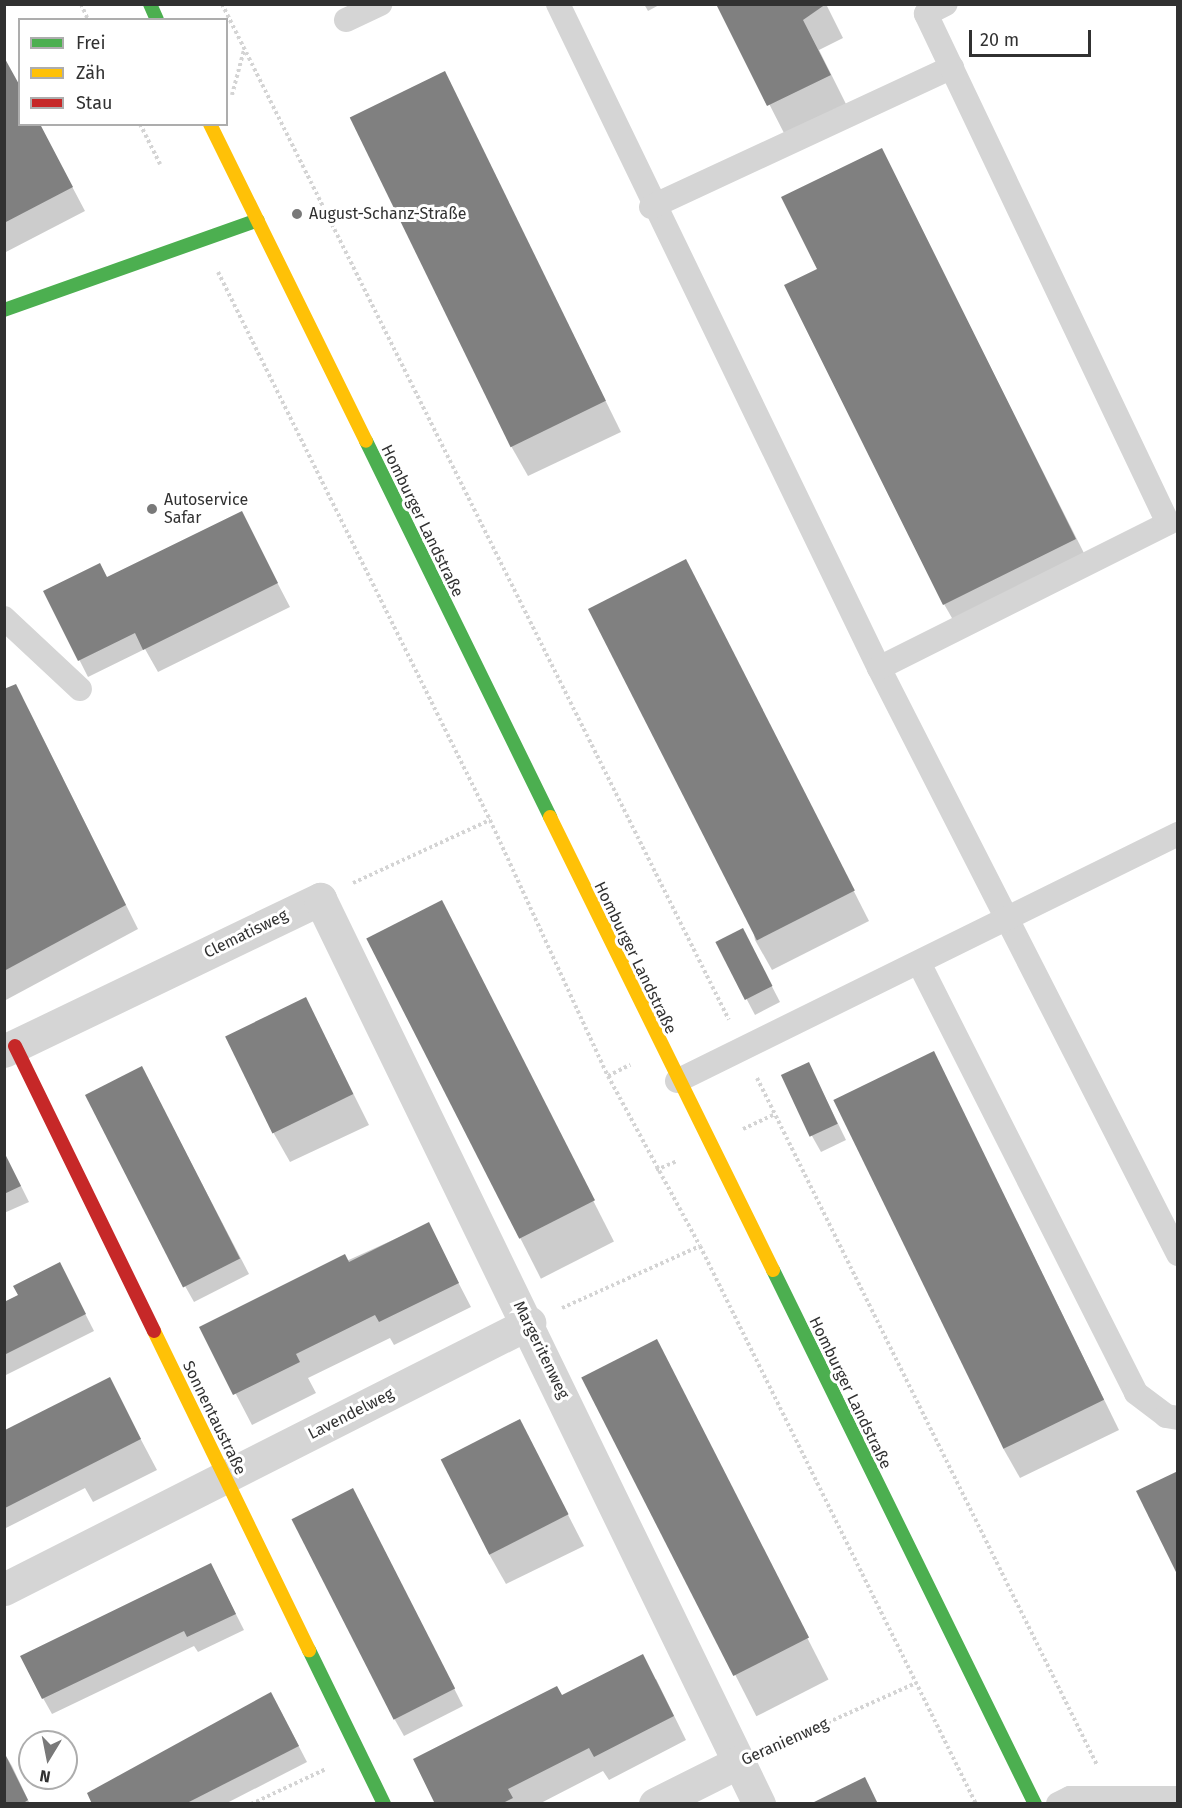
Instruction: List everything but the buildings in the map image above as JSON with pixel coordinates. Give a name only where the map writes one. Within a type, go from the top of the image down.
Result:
[{"type":"street","points":[[150,4],[156,18]]},
{"type":"street","name":"Homburger Landstraße","points":[[211,126],[677,1080],[1035,1803]]},
{"type":"street","points":[[4,310],[258,220]]},
{"type":"street","name":"Clematisweg","points":[[10,1049],[320,899]]},
{"type":"street","name":"Margeritenweg","points":[[320,899],[529,1323],[759,1803]]},
{"type":"street","name":"Sonnentaustraße","points":[[10,1049],[384,1803]]},
{"type":"street","name":"Lavendelweg","points":[[4,1589],[529,1323]]},
{"type":"street","name":"Geranienweg","points":[[655,1803],[740,1762]]},
{"type":"lane","points":[[346,20],[380,4]]},
{"type":"lane","points":[[558,4],[651,207],[879,668],[1178,1254]]},
{"type":"lane","points":[[879,668],[1173,521],[926,14],[946,4]]},
{"type":"lane","points":[[651,207],[952,67]]},
{"type":"lane","points":[[9,630],[80,689]]},
{"type":"lane","points":[[677,1080],[920,965],[1008,917],[1178,834]]},
{"type":"lane","points":[[920,965],[1136,1393],[1166,1416],[1178,1418]]},
{"type":"lane","points":[[1058,1803],[1070,1798],[1178,1798]]},
{"type":"path","points":[[81,4],[87,18]]},
{"type":"path","points":[[222,4],[723,1009]]},
{"type":"path","points":[[229,104],[244,50]]},
{"type":"path","points":[[141,126],[160,164]]},
{"type":"path","points":[[233,303],[490,820],[608,1076],[700,1246],[976,1803]]},
{"type":"path","points":[[320,899],[490,820]]},
{"type":"path","points":[[763,1089],[1113,1798]]},
{"type":"path","points":[[529,1323],[700,1246]]},
{"type":"path","name":"Geranienweg","points":[[740,1762],[916,1683]]},
{"type":"path","points":[[251,1803],[359,1753]]},
{"type":"traffic: fast","points":[[150,4],[156,18]]},
{"type":"traffic: fast","points":[[4,310],[258,220]]},
{"type":"traffic: fast","points":[[366,441],[550,817]]},
{"type":"traffic: fast","points":[[773,1270],[1035,1804]]},
{"type":"traffic: fast","points":[[309,1650],[384,1804]]},
{"type":"traffic: slow","points":[[211,126],[366,441]]},
{"type":"traffic: slow","points":[[550,817],[773,1270]]},
{"type":"traffic: slow","points":[[154,1331],[309,1650]]},
{"type":"traffic: jam","points":[[15,1046],[154,1331]]},
{"type":"place","name":"August-Schanz-Straße","points":[[297,214]]},
{"type":"place","name":"Autoservice Safar","points":[[152,509]]}]
